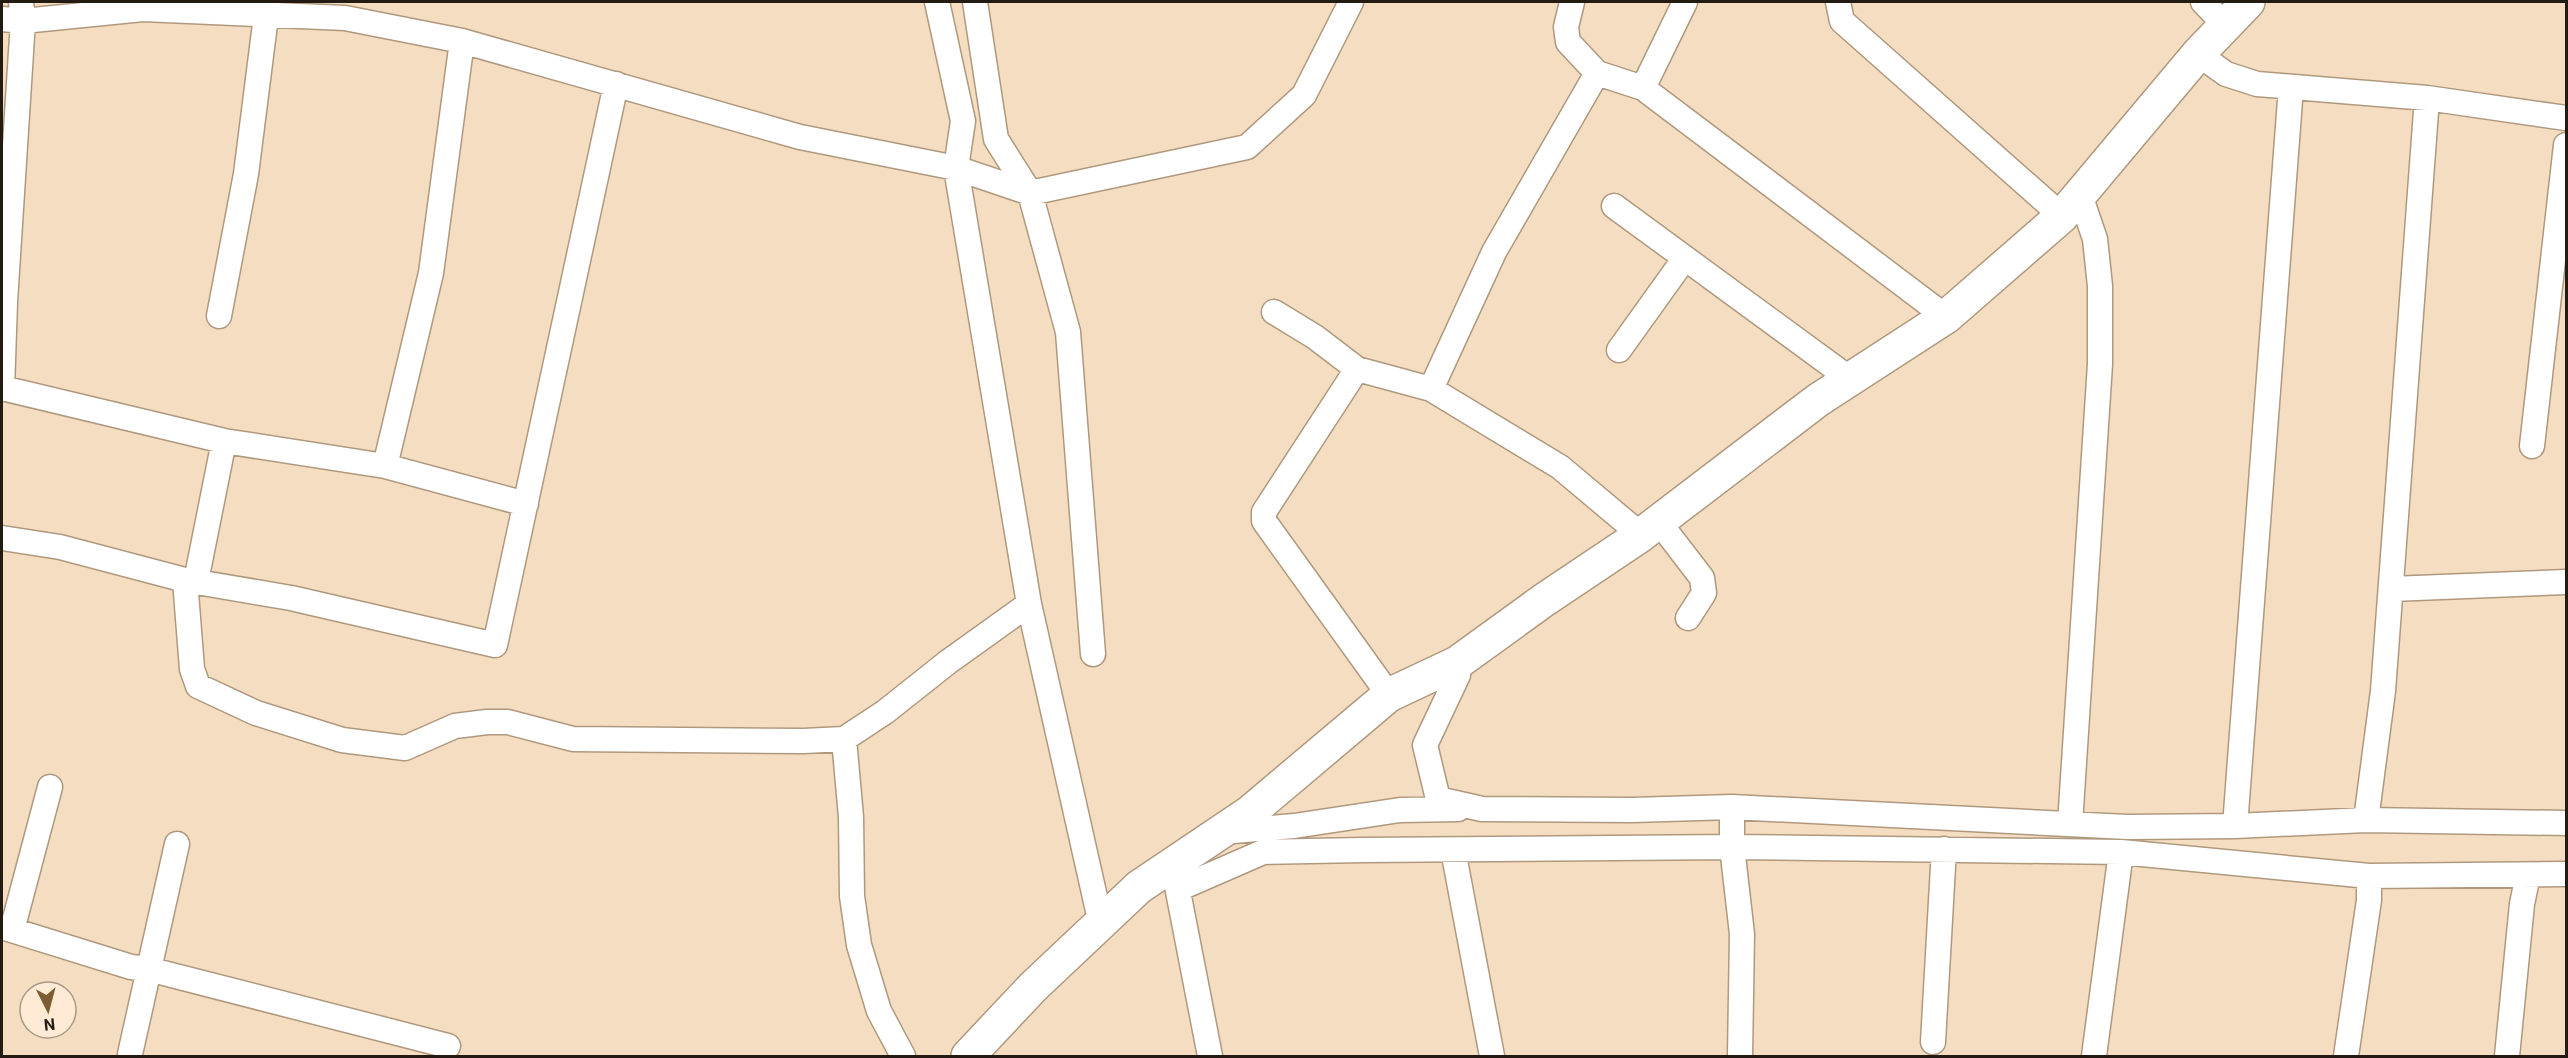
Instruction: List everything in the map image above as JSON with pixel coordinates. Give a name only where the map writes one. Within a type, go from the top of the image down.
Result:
[{"type":"street","points":[[937,2],[963,121],[956,168],[1029,604],[1101,924]]},
{"type":"street","points":[[975,2],[996,139],[1030,193],[1068,332],[1094,654]]},
{"type":"street","points":[[526,504],[385,466],[224,441],[2,388],[15,14],[143,5],[266,16],[345,10],[800,137],[956,168],[1030,193],[1247,147],[1304,95],[1351,2]]},
{"type":"street","points":[[1572,2],[1566,27],[1568,42],[1597,73],[1643,88],[1946,317]]},
{"type":"street","points":[[1643,88],[1685,2]]},
{"type":"street","points":[[1838,2],[1842,21],[2071,206],[2095,238],[2100,286],[2100,364],[2070,824]]},
{"type":"street","points":[[2203,2],[2226,26]]},
{"type":"street","points":[[1176,877],[1220,832],[1248,813],[1389,695],[1457,663],[1650,528],[1818,400],[1946,317],[2071,206],[2199,54],[2248,2]]},
{"type":"street","points":[[219,316],[246,174],[266,16]]},
{"type":"street","points":[[385,466],[431,273],[462,41]]},
{"type":"street","points":[[2199,54],[2226,74],[2257,84],[2427,98],[2566,118]]},
{"type":"street","points":[[1431,389],[1494,252],[1597,73]]},
{"type":"street","points":[[2,538],[60,547],[190,581],[291,598],[495,645],[616,84]]},
{"type":"street","points":[[2235,826],[2290,87]]},
{"type":"street","points":[[2366,820],[2384,691],[2427,98]]},
{"type":"street","points":[[2532,446],[2566,145]]},
{"type":"street","points":[[1614,206],[1850,379]]},
{"type":"street","points":[[1619,350],[1685,258]]},
{"type":"street","points":[[1274,312],[1315,337],[1357,369],[1431,389],[1560,466],[1650,528],[1702,578],[1704,592],[1688,618]]},
{"type":"street","points":[[1357,369],[1264,512],[1264,521],[1389,695]]},
{"type":"street","points":[[224,441],[190,581],[192,669],[198,686],[256,713],[342,740],[405,748],[455,726],[487,722],[508,722],[573,739],[804,741],[844,738],[885,712],[948,662],[1029,604]]},
{"type":"street","points":[[2391,589],[2566,582]]},
{"type":"street","points":[[1457,663],[1458,675],[1425,745],[1438,799],[1482,809]]},
{"type":"street","points":[[844,738],[851,817],[852,896],[859,945],[879,1011],[903,1056]]},
{"type":"street","points":[[50,787],[5,933],[131,967],[148,969],[448,1046]]},
{"type":"street","points":[[1732,807],[1732,847],[1742,934],[1740,1056]]},
{"type":"street","points":[[1220,832],[1294,826],[1400,810],[1632,810],[1732,807],[2127,827],[2235,826],[2366,820],[2566,823]]},
{"type":"street","points":[[130,1054],[177,844]]},
{"type":"street","points":[[968,1056],[1033,987],[1139,887],[1263,852],[1732,847],[1944,849],[2121,852],[2369,876],[2566,874]]},
{"type":"street","points":[[1933,1042],[1944,849]]},
{"type":"street","points":[[1453,850],[1492,1056]]},
{"type":"street","points":[[2094,1056],[2121,852]]},
{"type":"street","points":[[2506,1056],[2522,904],[2528,874]]},
{"type":"street","points":[[2346,1056],[2369,900],[2369,876]]},
{"type":"street","points":[[1176,877],[1210,1056]]}]
